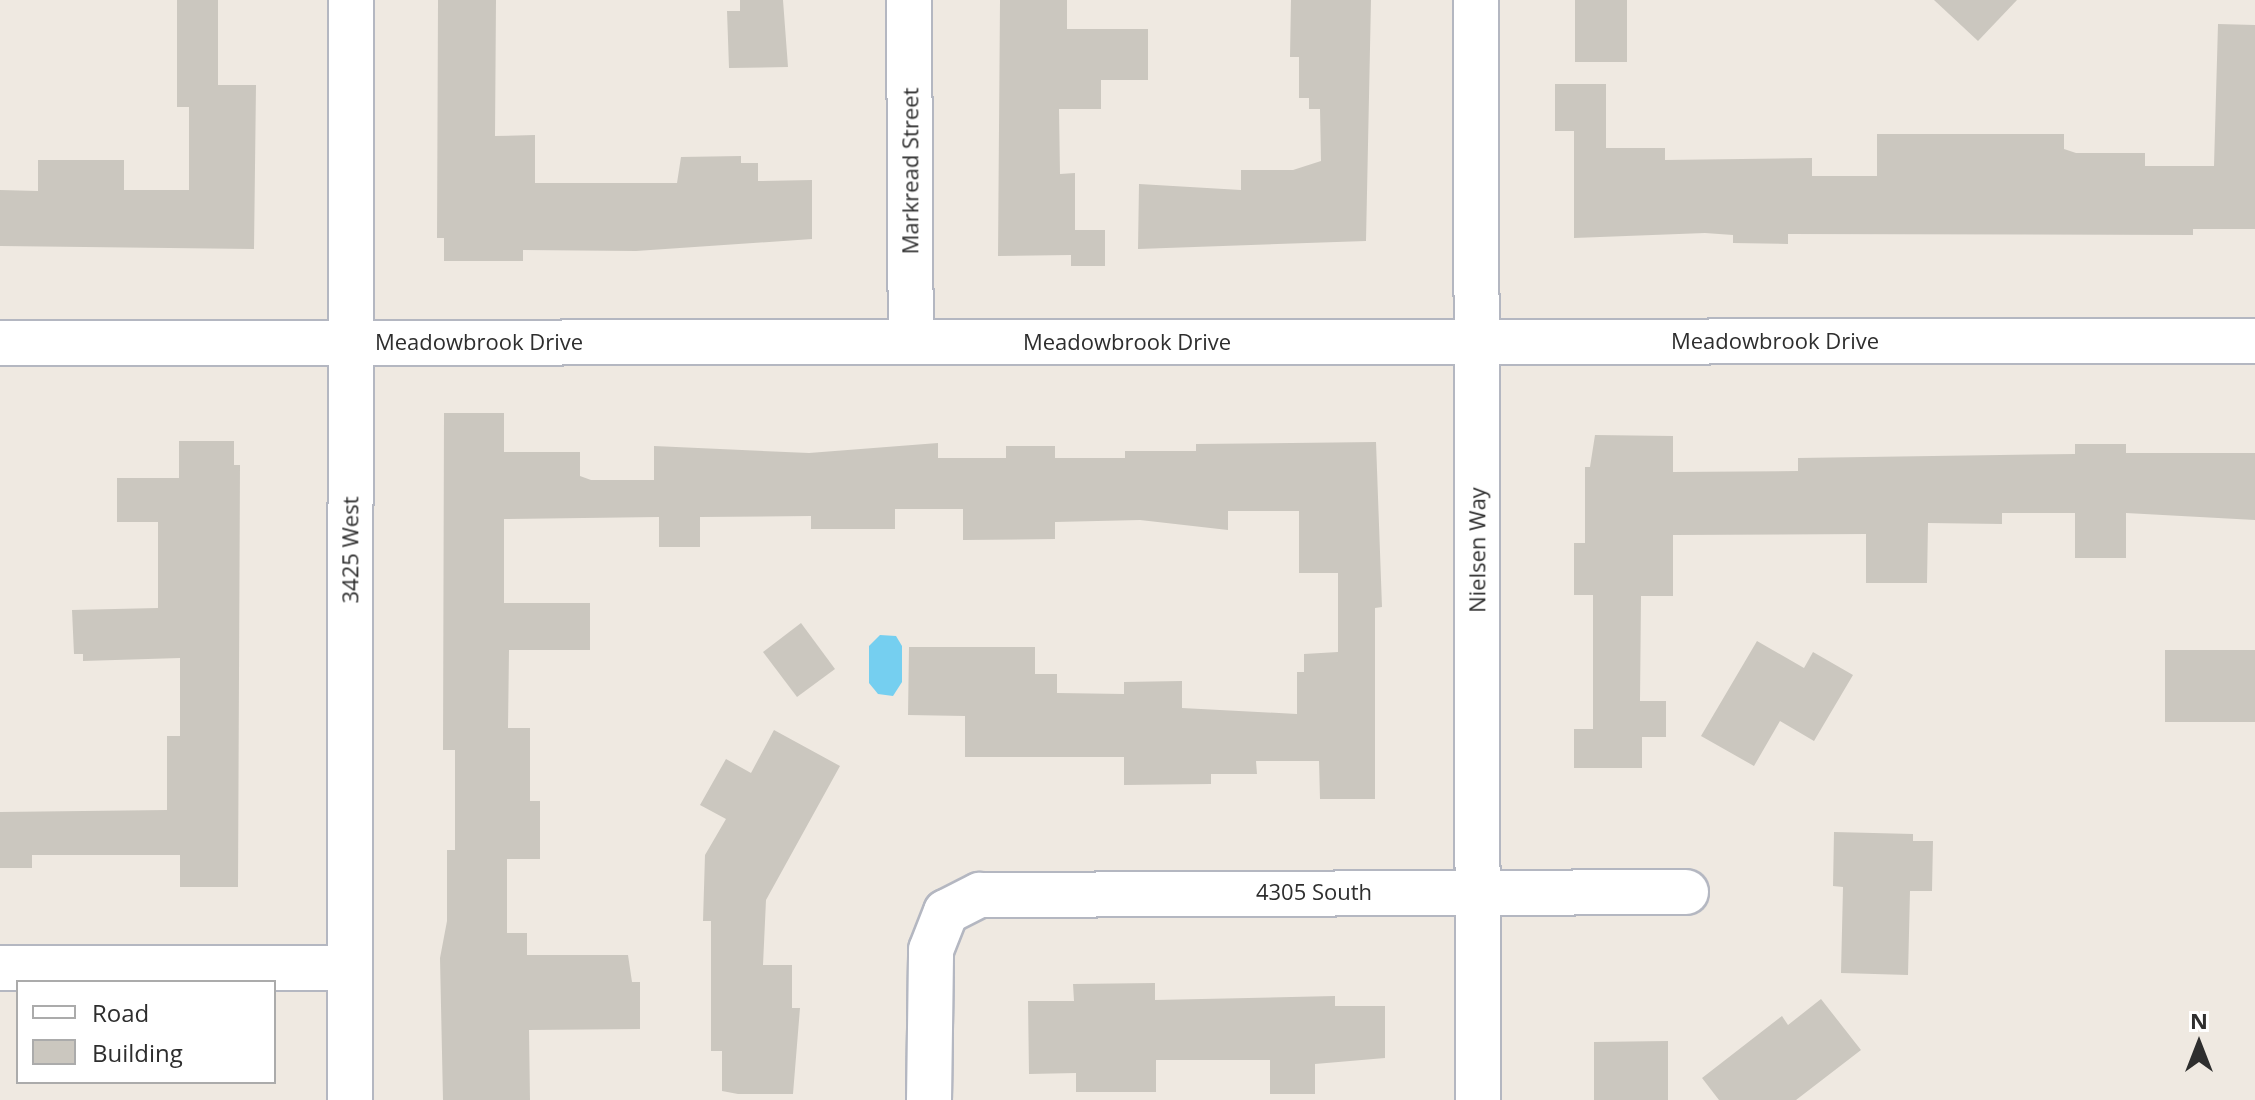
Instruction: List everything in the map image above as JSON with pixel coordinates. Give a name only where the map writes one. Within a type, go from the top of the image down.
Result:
[{"type":"street","name":"3425 West","points":[[350,1100],[351,0]]},
{"type":"street","name":"Markread Street","points":[[909,0],[911,342]]},
{"type":"street","name":"Nielsen Way","points":[[1476,0],[1478,1100]]},
{"type":"street","name":"Meadowbrook Drive","points":[[0,343],[2255,341]]},
{"type":"street","name":"4305 South","points":[[929,1100],[931,950],[946,912],[962,901],[999,892],[1686,892]]},
{"type":"street","points":[[0,968],[350,968]]},
{"type":"water","points":[[880,635],[896,636],[902,646],[902,682],[893,696],[878,694],[869,683],[869,646]]},
{"type":"building","points":[[177,0],[218,0],[218,85],[256,85],[254,249],[0,246],[0,190],[38,191],[38,160],[124,160],[124,190],[189,190],[189,107],[177,107]]},
{"type":"building","points":[[438,0],[496,0],[495,136],[535,135],[535,183],[677,183],[681,157],[741,156],[741,163],[758,163],[758,181],[812,180],[812,239],[636,251],[523,250],[523,261],[444,261],[444,238],[437,238]]},
{"type":"building","points":[[740,0],[783,0],[788,67],[729,68],[727,11],[740,11]]},
{"type":"building","points":[[1000,0],[1067,0],[1067,29],[1148,29],[1148,80],[1101,80],[1101,109],[1059,109],[1060,174],[1075,173],[1075,230],[1105,230],[1105,266],[1071,266],[1071,255],[998,256]]},
{"type":"building","points":[[1291,0],[1371,0],[1366,241],[1138,249],[1139,184],[1241,190],[1241,170],[1293,170],[1321,161],[1320,109],[1309,109],[1309,98],[1299,98],[1299,57],[1290,57]]},
{"type":"building","points":[[1575,0],[1627,0],[1627,62],[1575,62]]},
{"type":"building","points":[[1934,0],[2017,0],[1978,41]]},
{"type":"building","points":[[2218,24],[2255,25],[2255,229],[2193,229],[2193,235],[1788,234],[1788,244],[1733,243],[1733,235],[1705,233],[1574,238],[1574,131],[1555,131],[1555,84],[1606,84],[1606,148],[1665,148],[1665,160],[1812,158],[1812,176],[1877,176],[1877,134],[2064,134],[2064,149],[2076,153],[2145,153],[2145,166],[2214,166]]},
{"type":"building","points":[[444,413],[504,413],[504,452],[580,452],[580,476],[591,480],[654,480],[654,446],[809,453],[938,443],[938,458],[1006,458],[1006,446],[1055,446],[1055,458],[1125,458],[1125,451],[1196,451],[1196,444],[1376,442],[1382,607],[1375,608],[1375,799],[1320,799],[1319,761],[1256,761],[1257,774],[1211,774],[1211,784],[1124,785],[1124,757],[965,757],[965,716],[908,715],[909,647],[1035,647],[1035,674],[1057,674],[1057,693],[1124,694],[1124,682],[1182,681],[1182,708],[1297,714],[1297,672],[1304,672],[1304,654],[1338,652],[1338,573],[1299,573],[1299,511],[1228,511],[1228,530],[1140,520],[1055,522],[1055,539],[963,540],[963,509],[895,509],[895,529],[811,529],[811,516],[700,517],[700,547],[659,547],[659,517],[504,519],[504,603],[590,603],[590,650],[509,650],[508,728],[530,728],[530,801],[540,801],[540,859],[507,859],[507,933],[527,933],[527,955],[628,955],[632,982],[640,982],[640,1029],[529,1030],[530,1100],[443,1100],[440,958],[447,921],[447,850],[455,850],[455,750],[443,750]]},
{"type":"building","points":[[1595,435],[1673,436],[1673,472],[1798,471],[1798,458],[2075,454],[2075,444],[2126,444],[2126,453],[2255,453],[2255,520],[2126,513],[2126,558],[2075,558],[2075,513],[2002,513],[2002,524],[1928,523],[1927,583],[1866,583],[1866,534],[1673,535],[1673,596],[1641,596],[1640,701],[1666,701],[1666,737],[1642,737],[1642,768],[1574,768],[1574,729],[1593,729],[1593,595],[1574,595],[1574,543],[1585,543],[1585,467],[1590,467]]},
{"type":"building","points":[[179,441],[234,441],[234,465],[240,465],[238,887],[180,887],[180,855],[32,855],[32,868],[0,868],[0,812],[167,810],[167,736],[180,736],[180,658],[83,661],[83,654],[74,654],[72,610],[158,608],[158,522],[117,522],[117,478],[179,478]]},
{"type":"building","points":[[801,623],[835,669],[797,697],[763,652]]},
{"type":"building","points":[[1757,641],[1804,668],[1813,652],[1853,675],[1814,741],[1780,721],[1754,766],[1701,736]]},
{"type":"building","points":[[2165,650],[2255,650],[2255,722],[2165,722]]},
{"type":"building","points":[[774,730],[840,766],[766,900],[763,965],[792,965],[792,1008],[800,1008],[793,1094],[738,1094],[722,1091],[722,1051],[711,1051],[711,921],[703,921],[705,855],[726,819],[700,805],[726,759],[751,773]]},
{"type":"building","points":[[1834,832],[1913,834],[1913,841],[1933,841],[1932,891],[1910,891],[1908,975],[1841,973],[1843,887],[1833,886]]},
{"type":"building","points":[[1155,983],[1155,1000],[1335,996],[1335,1006],[1385,1006],[1385,1058],[1315,1064],[1315,1094],[1270,1094],[1270,1060],[1156,1060],[1156,1092],[1076,1092],[1076,1073],[1029,1074],[1028,1001],[1074,1001],[1073,984]]},
{"type":"building","points":[[1821,999],[1861,1050],[1796,1100],[1719,1100],[1702,1078],[1782,1016],[1788,1025]]},
{"type":"building","points":[[1668,1041],[1668,1100],[1594,1100],[1594,1042]]}]
